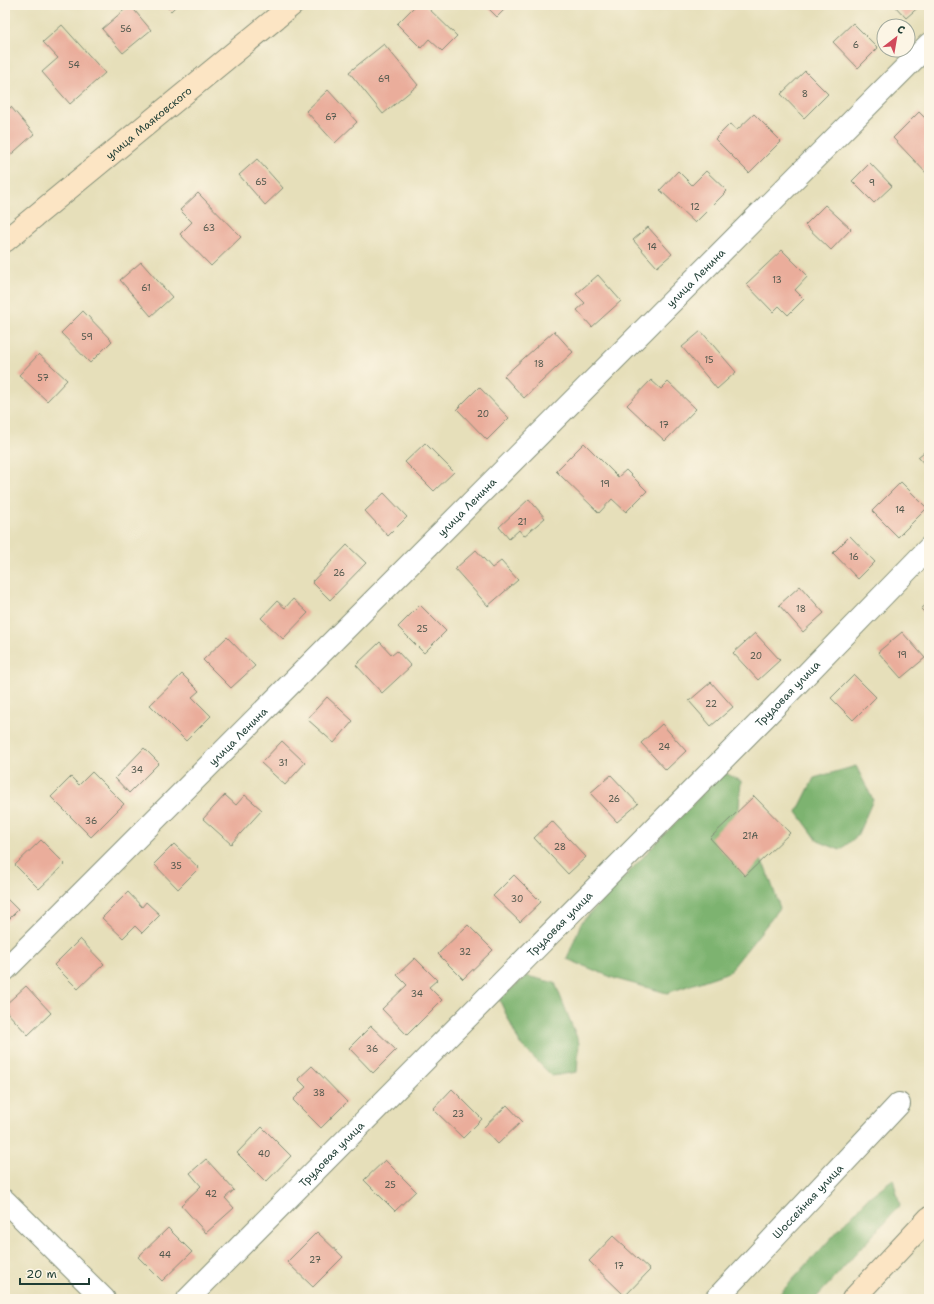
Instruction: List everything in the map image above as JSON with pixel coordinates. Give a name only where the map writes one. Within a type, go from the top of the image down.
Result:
[{"type":"street","name":"улица Маяковского","points":[[5,241],[292,5]]},
{"type":"street","name":"улица Ленина","points":[[5,970],[929,44]]},
{"type":"street","name":"Трудовая улица","points":[[188,1299],[756,726],[929,548]]},
{"type":"street","name":"Шоссейная улица","points":[[716,1299],[899,1104]]},
{"type":"street","points":[[5,1201],[104,1299]]},
{"type":"street","points":[[853,1299],[929,1218]]},
{"type":"green space","points":[[856,766],[873,800],[857,836],[840,850],[818,841],[797,812],[814,778]]},
{"type":"green space","points":[[723,772],[741,781],[738,820],[767,871],[780,908],[729,972],[667,993],[616,979],[567,959],[581,923]]},
{"type":"green space","points":[[527,976],[555,983],[579,1043],[577,1072],[552,1076],[520,1044],[499,999]]},
{"type":"green space","points":[[893,1179],[900,1205],[815,1299],[775,1299],[869,1197]]},
{"type":"building","points":[[130,5],[151,30],[123,53],[102,29]]},
{"type":"building","points":[[165,5],[177,5],[171,11]]},
{"type":"building","points":[[416,5],[425,5],[457,36],[442,51],[429,39],[421,48],[397,24]]},
{"type":"building","points":[[485,5],[509,5],[497,17]]},
{"type":"building","points":[[894,5],[921,5],[906,18]]},
{"type":"building","points":[[853,23],[876,46],[876,50],[858,68],[833,42]]},
{"type":"building","points":[[62,25],[105,73],[70,104],[42,72],[58,58],[43,42]]},
{"type":"building","points":[[384,44],[418,85],[383,114],[349,72]]},
{"type":"building","points":[[805,71],[828,94],[804,118],[781,94]]},
{"type":"building","points":[[328,90],[357,122],[335,143],[306,111]]},
{"type":"building","points":[[11,107],[34,134],[5,160],[5,112]]},
{"type":"building","points":[[919,112],[929,122],[929,176],[893,138]]},
{"type":"building","points":[[754,114],[781,141],[749,173],[715,139],[730,124],[737,130]]},
{"type":"building","points":[[257,159],[283,188],[265,205],[239,175]]},
{"type":"building","points":[[870,163],[892,186],[874,203],[852,181]]},
{"type":"building","points":[[678,171],[692,185],[706,171],[727,191],[695,223],[660,190]]},
{"type":"building","points":[[198,193],[241,237],[211,266],[180,234],[192,222],[180,210]]},
{"type":"building","points":[[825,205],[851,229],[831,250],[805,225]]},
{"type":"building","points":[[648,227],[672,254],[657,267],[633,240]]},
{"type":"building","points":[[782,250],[808,276],[795,290],[804,299],[788,315],[779,306],[773,312],[746,284]]},
{"type":"building","points":[[141,262],[172,297],[151,316],[120,280]]},
{"type":"building","points":[[598,275],[621,301],[592,327],[577,310],[585,303],[576,294]]},
{"type":"building","points":[[83,311],[112,341],[90,363],[61,333]]},
{"type":"building","points":[[554,331],[573,352],[524,398],[504,376]]},
{"type":"building","points":[[701,331],[736,372],[717,389],[682,347]]},
{"type":"building","points":[[39,354],[67,380],[47,401],[19,375]]},
{"type":"building","points":[[651,380],[661,389],[668,382],[696,409],[665,441],[627,405]]},
{"type":"building","points":[[479,387],[509,418],[487,440],[457,409]]},
{"type":"building","points":[[425,443],[454,472],[434,491],[405,462]]},
{"type":"building","points":[[584,443],[618,477],[626,470],[647,491],[626,512],[612,499],[599,513],[556,471]]},
{"type":"building","points":[[929,448],[929,469],[918,457]]},
{"type":"building","points":[[901,482],[927,508],[898,537],[872,511]]},
{"type":"building","points":[[384,493],[407,517],[388,536],[365,511]]},
{"type":"building","points":[[529,499],[545,518],[524,536],[519,530],[509,539],[499,527]]},
{"type":"building","points":[[850,536],[875,562],[858,579],[833,553]]},
{"type":"building","points":[[347,545],[366,563],[330,600],[312,582]]},
{"type":"building","points":[[476,550],[492,568],[501,561],[518,580],[488,606],[455,569]]},
{"type":"building","points":[[800,586],[824,613],[803,632],[779,605]]},
{"type":"building","points":[[293,599],[308,613],[283,639],[261,618],[277,601],[285,608]]},
{"type":"building","points":[[929,602],[929,617],[921,609]]},
{"type":"building","points":[[420,605],[446,631],[424,653],[398,627]]},
{"type":"building","points":[[902,632],[925,658],[901,678],[878,652]]},
{"type":"building","points":[[755,633],[780,660],[758,680],[733,653]]},
{"type":"building","points":[[227,637],[255,666],[231,688],[203,660]]},
{"type":"building","points":[[380,642],[392,655],[397,651],[411,666],[382,693],[356,665]]},
{"type":"building","points":[[182,674],[199,691],[192,697],[211,716],[186,741],[150,705]]},
{"type":"building","points":[[854,675],[876,697],[853,720],[831,698]]},
{"type":"building","points":[[711,682],[733,707],[711,726],[689,701]]},
{"type":"building","points":[[327,697],[353,721],[334,743],[307,719]]},
{"type":"building","points":[[662,724],[686,751],[666,770],[641,743]]},
{"type":"building","points":[[282,741],[305,763],[285,785],[261,763]]},
{"type":"building","points":[[144,748],[159,763],[129,793],[115,778]]},
{"type":"building","points":[[92,772],[124,804],[91,837],[51,797],[71,777],[79,785]]},
{"type":"building","points":[[611,775],[638,804],[617,822],[590,793]]},
{"type":"building","points":[[225,795],[236,805],[245,795],[262,810],[231,844],[203,819]]},
{"type":"building","points":[[754,796],[790,833],[745,876],[710,838]]},
{"type":"building","points":[[552,821],[586,857],[568,874],[534,838]]},
{"type":"building","points":[[41,840],[65,864],[39,889],[15,865]]},
{"type":"building","points":[[174,844],[199,868],[178,889],[154,864]]},
{"type":"building","points":[[514,875],[541,902],[520,922],[493,896]]},
{"type":"building","points":[[128,892],[142,907],[146,902],[160,915],[142,933],[135,926],[123,938],[102,918]]},
{"type":"building","points":[[5,897],[18,910],[5,923]]},
{"type":"building","points":[[468,925],[493,950],[463,979],[438,954]]},
{"type":"building","points":[[80,939],[104,964],[78,989],[54,965]]},
{"type":"building","points":[[415,958],[437,980],[429,987],[442,1000],[407,1035],[382,1009],[407,985],[397,975]]},
{"type":"building","points":[[26,986],[51,1013],[28,1035],[5,1010],[5,1005]]},
{"type":"building","points":[[371,1026],[396,1050],[373,1073],[349,1048]]},
{"type":"building","points":[[312,1066],[347,1102],[321,1128],[293,1100],[306,1087],[298,1079]]},
{"type":"building","points":[[452,1089],[482,1119],[463,1138],[433,1109]]},
{"type":"building","points":[[507,1105],[522,1121],[498,1144],[483,1128]]},
{"type":"building","points":[[262,1127],[291,1156],[266,1182],[237,1153]]},
{"type":"building","points":[[206,1159],[234,1190],[225,1198],[234,1208],[206,1233],[181,1205],[201,1186],[190,1173]]},
{"type":"building","points":[[385,1160],[416,1191],[395,1211],[364,1180]]},
{"type":"building","points":[[168,1228],[192,1252],[162,1281],[138,1257]]},
{"type":"building","points":[[317,1232],[343,1257],[313,1287],[287,1262]]},
{"type":"building","points":[[613,1236],[650,1270],[625,1296],[589,1261]]}]
